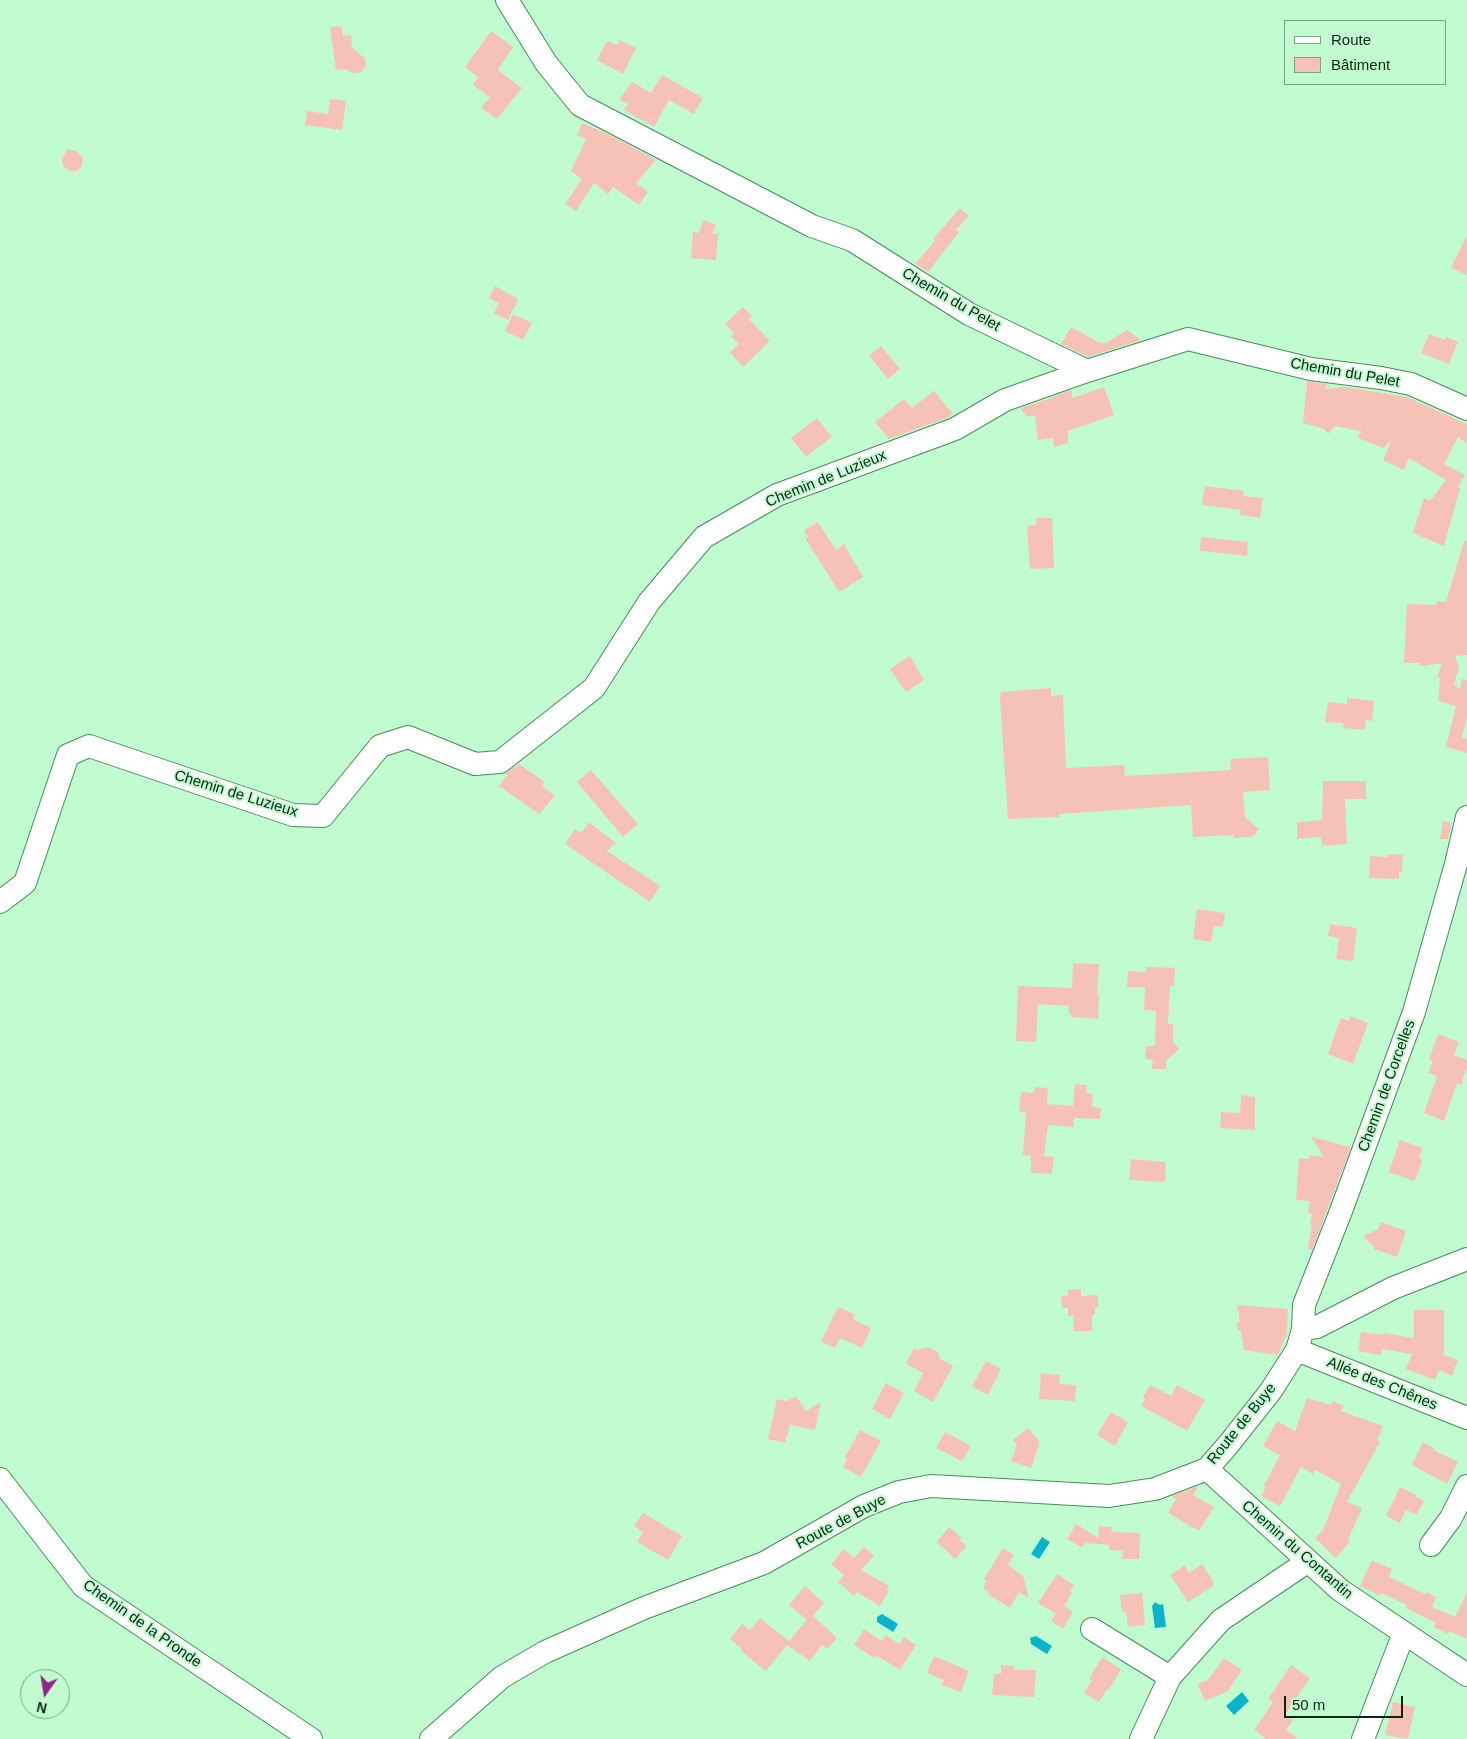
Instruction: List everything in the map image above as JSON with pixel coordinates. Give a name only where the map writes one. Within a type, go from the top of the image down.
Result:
[{"type":"street","name":"Chemin du Pelet","points":[[507,0],[546,63],[580,105],[812,226],[852,240],[969,314],[1087,371],[1188,339],[1311,370],[1381,378],[1411,384],[1467,409]]},
{"type":"street","name":"Chemin de Luzieux","points":[[0,902],[24,883],[68,756],[89,746],[293,815],[323,816],[380,746],[408,737],[475,764],[500,762],[594,688],[649,602],[704,537],[777,495],[955,429],[1005,400],[1087,371]]},
{"type":"street","name":"Chemin de Corcelles","points":[[1297,1350],[1303,1329],[1304,1305],[1341,1211],[1414,1012],[1461,872],[1467,817]]},
{"type":"street","points":[[1303,1329],[1317,1327],[1392,1288],[1467,1259]]},
{"type":"street","name":"Allée des Chênes","points":[[1297,1350],[1467,1418]]},
{"type":"street","name":"Route de Buye","points":[[432,1739],[502,1677],[545,1652],[644,1608],[764,1563],[864,1506],[899,1492],[931,1486],[1109,1496],[1155,1489],[1207,1469],[1228,1446],[1270,1392],[1297,1350]]},
{"type":"street","name":"Chemin du Contantin","points":[[1207,1469],[1340,1590],[1467,1675]]},
{"type":"street","name":"Chemin de la Pronde","points":[[0,1479],[83,1586],[311,1739]]},
{"type":"street","points":[[1431,1545],[1451,1518],[1467,1486]]},
{"type":"street","points":[[1141,1739],[1170,1677],[1222,1620],[1307,1562]]},
{"type":"street","points":[[1092,1629],[1170,1677]]},
{"type":"street","points":[[1363,1739],[1404,1633]]},
{"type":"water","points":[[1042,1537],[1050,1542],[1039,1559],[1031,1554]]},
{"type":"water","points":[[1155,1602],[1160,1605],[1163,1604],[1166,1627],[1155,1628],[1152,1606]]},
{"type":"water","points":[[882,1614],[898,1624],[893,1632],[877,1622],[877,1617]]},
{"type":"water","points":[[1036,1636],[1052,1646],[1047,1654],[1031,1644],[1030,1638]]},
{"type":"water","points":[[1242,1692],[1249,1701],[1234,1715],[1226,1706]]},
{"type":"building","points":[[342,26],[343,36],[351,35],[352,47],[365,58],[366,66],[362,72],[353,73],[345,69],[336,70],[330,27]]},
{"type":"building","points":[[491,31],[513,47],[498,70],[522,88],[497,119],[481,108],[490,97],[473,85],[478,77],[465,67]]},
{"type":"building","points":[[619,40],[636,48],[623,74],[597,60],[607,41],[617,45]]},
{"type":"building","points":[[662,75],[703,98],[694,114],[669,100],[654,127],[624,110],[628,104],[619,100],[632,82],[651,93]]},
{"type":"building","points":[[330,99],[346,101],[342,130],[305,125],[307,111],[328,114]]},
{"type":"building","points":[[582,123],[610,135],[656,160],[636,183],[648,192],[639,205],[613,187],[608,194],[594,183],[576,211],[565,204],[582,179],[571,171],[586,139],[577,135]]},
{"type":"building","points":[[67,149],[78,152],[83,158],[82,166],[77,171],[69,171],[63,166],[62,160]]},
{"type":"building","points":[[960,208],[969,216],[956,230],[959,232],[928,272],[915,264],[935,241],[933,239]]},
{"type":"building","points":[[704,220],[716,225],[712,234],[718,234],[716,260],[691,258],[693,232],[698,233]]},
{"type":"building","points":[[1467,235],[1467,275],[1451,268]]},
{"type":"building","points":[[495,286],[518,299],[508,320],[494,313],[499,303],[489,298]]},
{"type":"building","points":[[743,307],[752,316],[749,319],[770,341],[743,367],[730,353],[739,344],[731,336],[734,333],[725,324]]},
{"type":"building","points":[[513,314],[532,323],[523,340],[505,331]]},
{"type":"building","points":[[1071,327],[1098,342],[1106,343],[1127,330],[1141,340],[1088,357],[1061,344]]},
{"type":"building","points":[[1429,334],[1445,340],[1446,337],[1458,342],[1449,364],[1421,353]]},
{"type":"building","points":[[881,346],[900,369],[888,379],[869,356]]},
{"type":"building","points":[[1307,381],[1327,384],[1325,389],[1345,387],[1407,397],[1467,424],[1467,444],[1458,437],[1444,464],[1465,475],[1458,487],[1460,488],[1444,546],[1413,533],[1424,498],[1430,501],[1446,480],[1409,458],[1404,470],[1383,460],[1391,440],[1384,448],[1358,438],[1361,431],[1335,426],[1328,434],[1324,429],[1303,423]]},
{"type":"building","points":[[1104,387],[1114,415],[1068,431],[1068,443],[1054,447],[1053,438],[1038,440],[1035,415],[1027,417],[1022,412],[1021,408],[1048,400],[1071,390],[1073,398]]},
{"type":"building","points":[[934,391],[953,414],[947,418],[889,439],[875,422],[904,399],[912,408]]},
{"type":"building","points":[[817,418],[832,437],[806,457],[791,438]]},
{"type":"building","points":[[1205,486],[1244,491],[1243,496],[1263,498],[1260,518],[1240,515],[1241,510],[1202,505]]},
{"type":"building","points":[[1036,518],[1052,518],[1054,568],[1030,569],[1027,526],[1036,525]]},
{"type":"building","points":[[818,522],[836,550],[844,544],[863,577],[839,592],[805,538],[808,537],[804,530]]},
{"type":"building","points":[[1201,537],[1248,542],[1247,556],[1200,551]]},
{"type":"building","points":[[1464,541],[1467,541],[1467,655],[1455,656],[1459,667],[1454,685],[1460,689],[1462,679],[1467,680],[1467,717],[1462,737],[1467,739],[1467,753],[1446,747],[1456,706],[1438,701],[1440,678],[1437,678],[1442,663],[1421,666],[1419,663],[1404,663],[1407,604],[1436,605],[1437,601],[1446,602]]},
{"type":"building","points":[[910,656],[924,680],[906,692],[890,669]]},
{"type":"building","points":[[1051,688],[1051,696],[1063,695],[1066,768],[1124,765],[1125,776],[1231,770],[1230,759],[1268,757],[1270,790],[1243,792],[1245,817],[1259,829],[1252,837],[1233,838],[1233,835],[1193,837],[1191,805],[1059,814],[1059,817],[1008,819],[1001,692]]},
{"type":"building","points":[[1347,698],[1374,701],[1372,721],[1366,720],[1365,730],[1343,728],[1344,723],[1325,722],[1328,702],[1347,704]]},
{"type":"building","points":[[519,764],[545,782],[542,786],[555,796],[539,814],[499,786],[507,775],[505,774]]},
{"type":"building","points":[[591,770],[638,824],[623,837],[577,782]]},
{"type":"building","points":[[1323,781],[1366,781],[1366,799],[1345,799],[1347,844],[1322,846],[1321,837],[1297,839],[1297,822],[1322,820]]},
{"type":"building","points":[[1443,821],[1452,823],[1448,839],[1440,839]]},
{"type":"building","points":[[589,822],[616,843],[607,851],[660,886],[650,902],[565,844],[575,829],[581,833]]},
{"type":"building","points":[[1388,854],[1403,855],[1402,872],[1399,872],[1399,879],[1369,878],[1370,856],[1387,857]]},
{"type":"building","points":[[1197,909],[1225,913],[1223,927],[1214,926],[1211,942],[1193,939]]},
{"type":"building","points":[[1330,924],[1357,928],[1353,961],[1336,959],[1339,938],[1328,936]]},
{"type":"building","points":[[1073,963],[1099,964],[1098,1019],[1073,1017],[1069,1013],[1069,1006],[1038,1004],[1036,1042],[1016,1041],[1018,986],[1072,988]]},
{"type":"building","points":[[1146,967],[1175,968],[1174,986],[1170,986],[1168,1024],[1173,1024],[1173,1042],[1179,1049],[1166,1061],[1166,1069],[1152,1069],[1153,1060],[1145,1059],[1146,1046],[1155,1046],[1156,1011],[1144,1010],[1145,987],[1127,987],[1128,971],[1146,972]]},
{"type":"building","points":[[1350,1016],[1368,1023],[1353,1064],[1328,1054],[1341,1018],[1349,1021]]},
{"type":"building","points":[[1438,1034],[1459,1042],[1454,1055],[1467,1060],[1467,1067],[1461,1085],[1457,1083],[1444,1121],[1424,1113],[1437,1076],[1428,1073],[1433,1061],[1429,1060]]},
{"type":"building","points":[[1075,1084],[1087,1085],[1086,1093],[1093,1094],[1092,1107],[1101,1108],[1100,1119],[1074,1118],[1074,1127],[1048,1125],[1044,1156],[1054,1157],[1052,1174],[1031,1173],[1031,1156],[1023,1155],[1026,1113],[1019,1112],[1021,1092],[1034,1093],[1035,1087],[1048,1088],[1047,1104],[1073,1106]]},
{"type":"building","points":[[1241,1095],[1255,1097],[1255,1130],[1220,1128],[1221,1112],[1240,1113]]},
{"type":"building","points":[[1311,1137],[1351,1147],[1312,1250],[1308,1249],[1312,1225],[1310,1224],[1312,1214],[1308,1213],[1310,1201],[1296,1200],[1299,1158],[1309,1159],[1309,1155],[1324,1157]]},
{"type":"building","points":[[1400,1140],[1423,1148],[1419,1158],[1422,1159],[1420,1168],[1414,1181],[1389,1172]]},
{"type":"building","points":[[1131,1159],[1166,1162],[1165,1182],[1129,1180]]},
{"type":"building","points":[[1381,1222],[1406,1231],[1397,1257],[1374,1249],[1363,1236],[1377,1230]]},
{"type":"building","points":[[1081,1289],[1081,1296],[1098,1295],[1098,1307],[1095,1307],[1095,1315],[1092,1315],[1092,1331],[1073,1331],[1074,1315],[1068,1316],[1068,1308],[1062,1308],[1061,1296],[1068,1296],[1068,1290]]},
{"type":"building","points":[[1237,1305],[1288,1309],[1287,1333],[1278,1355],[1244,1350],[1241,1331],[1238,1330],[1237,1323],[1240,1321]]},
{"type":"building","points":[[838,1307],[855,1314],[853,1319],[871,1328],[862,1348],[840,1338],[835,1348],[821,1342]]},
{"type":"building","points":[[1414,1310],[1444,1310],[1444,1355],[1458,1360],[1452,1376],[1439,1370],[1435,1380],[1406,1369],[1412,1354],[1382,1349],[1381,1355],[1358,1351],[1361,1332],[1383,1335],[1384,1333],[1414,1338]]},
{"type":"building","points":[[928,1347],[938,1352],[940,1359],[953,1366],[933,1402],[914,1391],[923,1373],[906,1364],[914,1348],[918,1350]]},
{"type":"building","points":[[986,1361],[1001,1369],[988,1395],[972,1386]]},
{"type":"building","points":[[1041,1373],[1060,1375],[1059,1384],[1076,1385],[1075,1401],[1039,1399]]},
{"type":"building","points":[[886,1383],[904,1393],[890,1419],[872,1409]]},
{"type":"building","points":[[1150,1385],[1171,1396],[1177,1385],[1205,1400],[1187,1431],[1141,1406],[1145,1399],[1143,1397]]},
{"type":"building","points":[[796,1396],[806,1411],[821,1402],[815,1430],[790,1425],[785,1443],[768,1439],[777,1399],[787,1401]]},
{"type":"building","points":[[1307,1398],[1331,1405],[1332,1401],[1344,1406],[1341,1411],[1383,1426],[1377,1440],[1380,1442],[1347,1502],[1362,1508],[1348,1540],[1350,1542],[1336,1558],[1315,1538],[1323,1530],[1341,1484],[1315,1470],[1313,1474],[1301,1467],[1280,1506],[1261,1496],[1280,1455],[1263,1446],[1277,1421],[1295,1431]]},
{"type":"building","points":[[1111,1412],[1128,1422],[1115,1446],[1097,1435]]},
{"type":"building","points":[[1028,1428],[1040,1442],[1031,1468],[1011,1461],[1017,1445],[1013,1440]]},
{"type":"building","points":[[860,1430],[881,1441],[861,1477],[843,1467],[847,1459],[845,1457]]},
{"type":"building","points":[[945,1432],[971,1446],[962,1461],[936,1448]]},
{"type":"building","points":[[1423,1442],[1434,1448],[1433,1450],[1458,1462],[1447,1484],[1412,1465]]},
{"type":"building","points":[[1199,1486],[1193,1495],[1214,1507],[1199,1531],[1168,1513],[1176,1499],[1172,1496]]},
{"type":"building","points":[[1400,1487],[1417,1495],[1416,1497],[1424,1501],[1417,1515],[1406,1510],[1400,1523],[1386,1516]]},
{"type":"building","points":[[643,1513],[682,1536],[668,1560],[637,1542],[643,1532],[634,1526]]},
{"type":"building","points":[[1076,1524],[1098,1538],[1099,1526],[1112,1527],[1111,1532],[1140,1533],[1139,1559],[1122,1559],[1123,1551],[1109,1550],[1110,1545],[1085,1543],[1082,1548],[1067,1539]]},
{"type":"building","points":[[949,1527],[962,1538],[960,1540],[967,1546],[955,1559],[937,1542]]},
{"type":"building","points":[[864,1547],[874,1556],[861,1570],[889,1586],[887,1590],[889,1591],[880,1606],[857,1592],[854,1596],[838,1582],[844,1575],[831,1564],[844,1549],[854,1558]]},
{"type":"building","points":[[1003,1548],[1014,1555],[1008,1565],[1023,1576],[1029,1598],[1019,1592],[1010,1608],[988,1594],[989,1592],[983,1588],[987,1581],[984,1579]]},
{"type":"building","points":[[1372,1560],[1392,1569],[1389,1577],[1425,1594],[1426,1592],[1436,1597],[1432,1607],[1455,1617],[1467,1593],[1467,1639],[1449,1631],[1448,1634],[1434,1627],[1436,1623],[1406,1608],[1407,1605],[1381,1593],[1380,1596],[1360,1586]]},
{"type":"building","points":[[1202,1564],[1213,1581],[1213,1586],[1188,1602],[1170,1575],[1185,1565],[1189,1573]]},
{"type":"building","points":[[1057,1574],[1074,1585],[1070,1591],[1072,1593],[1064,1606],[1073,1612],[1063,1629],[1051,1621],[1056,1614],[1038,1603]]},
{"type":"building","points":[[805,1586],[824,1603],[813,1616],[837,1638],[827,1649],[822,1645],[810,1661],[787,1645],[766,1671],[741,1651],[742,1649],[730,1639],[742,1624],[750,1630],[760,1618],[789,1641],[807,1620],[789,1605]]},
{"type":"building","points":[[1142,1593],[1145,1625],[1128,1627],[1126,1612],[1122,1612],[1120,1595]]},
{"type":"building","points":[[864,1629],[882,1641],[886,1635],[899,1644],[904,1637],[916,1645],[900,1670],[876,1655],[874,1658],[854,1645]]},
{"type":"building","points":[[934,1656],[969,1671],[961,1692],[942,1685],[944,1680],[927,1673]]},
{"type":"building","points":[[1102,1657],[1121,1669],[1109,1690],[1107,1689],[1099,1702],[1084,1693],[1092,1680],[1089,1679]]},
{"type":"building","points":[[1224,1658],[1242,1670],[1228,1691],[1205,1701],[1198,1684],[1208,1680]]},
{"type":"building","points":[[1001,1665],[1014,1666],[1014,1670],[1036,1670],[1034,1697],[992,1695],[994,1674],[1001,1674]]},
{"type":"building","points":[[1291,1665],[1310,1678],[1285,1715],[1293,1720],[1286,1730],[1299,1739],[1266,1739],[1254,1730],[1273,1702],[1268,1699]]},
{"type":"building","points":[[1393,1702],[1415,1707],[1408,1739],[1385,1735]]}]
